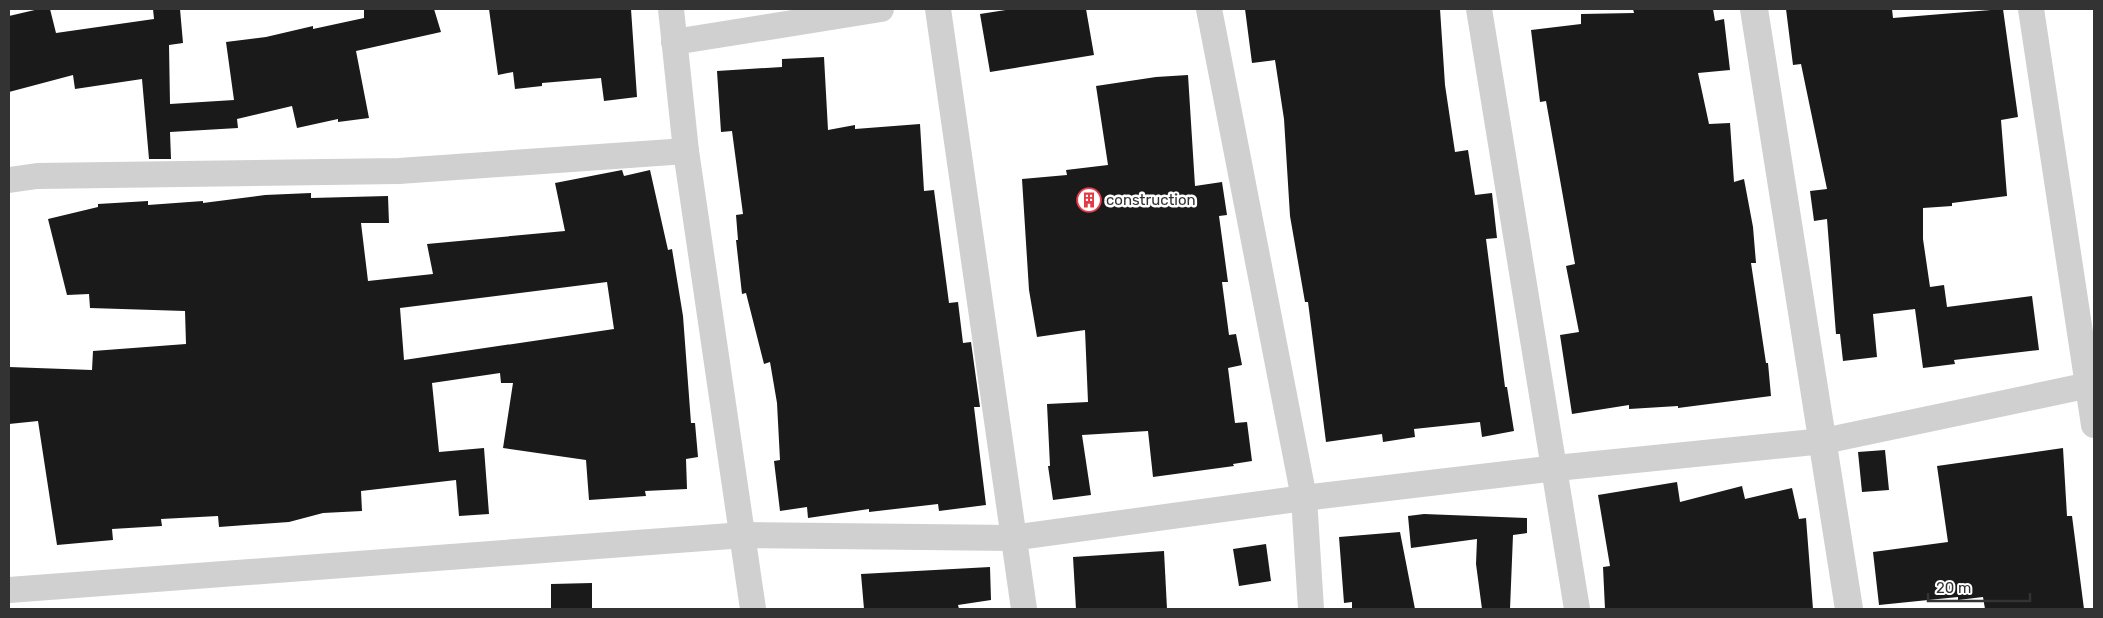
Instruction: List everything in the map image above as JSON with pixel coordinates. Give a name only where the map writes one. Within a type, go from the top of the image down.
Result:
[{"type":"street","points":[[671,9],[686,151],[744,535],[753,609]]},
{"type":"street","points":[[674,42],[882,9]]},
{"type":"street","points":[[938,9],[1012,538],[1024,609]]},
{"type":"street","points":[[1209,9],[1304,498],[1311,609]]},
{"type":"street","points":[[1479,9],[1556,468],[1577,609]]},
{"type":"street","points":[[1754,9],[1824,441],[1849,609]]},
{"type":"street","points":[[2031,9],[2092,384],[2094,425]]},
{"type":"street","points":[[9,180],[37,176],[399,171],[686,151]]},
{"type":"street","points":[[9,590],[744,535],[1012,538],[1304,498],[1556,468],[1824,441],[2092,384]]},
{"type":"building","points":[[39,9],[50,9],[56,33],[154,19],[153,9],[180,9],[183,43],[169,45],[170,104],[234,100],[226,42],[266,37],[313,26],[313,29],[364,18],[364,9],[434,9],[441,32],[356,51],[369,118],[338,122],[338,119],[297,128],[292,106],[237,119],[238,128],[170,132],[171,159],[149,159],[142,79],[75,89],[73,75],[9,92],[9,16]]},
{"type":"building","points":[[489,9],[631,9],[637,97],[604,101],[601,78],[542,83],[542,86],[515,89],[513,72],[498,75]]},
{"type":"building","points":[[1012,9],[1086,9],[1094,55],[990,72],[980,14]]},
{"type":"building","points":[[1245,9],[1440,9],[1445,85],[1455,152],[1468,150],[1475,195],[1492,193],[1497,238],[1486,239],[1505,387],[1507,387],[1514,431],[1482,437],[1480,422],[1414,429],[1415,437],[1383,442],[1382,434],[1326,442],[1308,302],[1305,302],[1290,216],[1284,119],[1275,60],[1252,63]]},
{"type":"building","points":[[1633,9],[1713,9],[1715,21],[1724,19],[1730,70],[1698,73],[1709,124],[1730,123],[1734,182],[1744,179],[1753,227],[1756,263],[1751,263],[1766,363],[1768,363],[1771,396],[1678,408],[1678,406],[1629,409],[1629,405],[1572,414],[1560,335],[1579,332],[1566,266],[1575,264],[1546,101],[1540,102],[1531,30],[1581,24],[1581,14],[1634,13]]},
{"type":"building","points":[[1786,9],[1892,9],[1893,18],[2003,9],[2018,117],[2001,120],[2007,196],[1952,203],[1952,206],[1923,208],[1923,239],[1930,287],[1944,285],[1947,307],[2032,296],[2039,350],[1954,360],[1955,364],[1923,368],[1915,309],[1873,314],[1877,357],[1843,361],[1840,334],[1836,334],[1827,219],[1814,221],[1810,191],[1827,189],[1801,64],[1793,65]]},
{"type":"building","points":[[824,57],[828,130],[855,125],[855,129],[920,124],[924,191],[934,190],[949,303],[958,302],[963,343],[971,342],[980,407],[974,407],[986,505],[939,511],[938,504],[869,512],[869,509],[808,518],[807,507],[780,511],[774,461],[780,460],[777,403],[770,362],[764,364],[746,293],[742,294],[736,240],[738,240],[736,215],[743,214],[732,131],[721,132],[717,71],[782,67],[782,59]]},
{"type":"building","points":[[1188,75],[1195,186],[1222,182],[1227,215],[1219,216],[1228,282],[1222,282],[1229,335],[1236,334],[1242,365],[1228,368],[1235,423],[1247,422],[1252,461],[1233,464],[1234,466],[1153,477],[1148,431],[1082,435],[1091,495],[1053,500],[1048,466],[1050,466],[1047,404],[1088,402],[1085,330],[1037,337],[1029,290],[1022,179],[1067,175],[1066,170],[1108,165],[1096,86],[1156,77]]},
{"type":"building","points":[[622,170],[624,176],[650,170],[668,250],[672,249],[683,316],[691,423],[695,423],[698,457],[686,459],[687,489],[645,491],[646,496],[589,500],[586,460],[503,448],[513,383],[501,383],[500,373],[432,383],[439,452],[484,448],[489,514],[459,516],[456,480],[361,491],[362,511],[323,513],[289,522],[219,527],[218,516],[161,519],[162,526],[112,529],[113,540],[57,545],[38,421],[9,424],[9,367],[92,370],[93,351],[186,344],[185,311],[90,308],[89,294],[67,295],[48,219],[98,207],[98,204],[148,201],[148,205],[203,201],[203,203],[265,195],[311,193],[311,198],[388,196],[389,223],[361,223],[368,281],[433,274],[427,244],[565,231],[555,183]],"holes":[[[607,282],[614,329],[404,360],[400,308]]]},
{"type":"building","points":[[2063,448],[2067,516],[2072,516],[2084,609],[1985,609],[1983,597],[1958,600],[1958,597],[1879,605],[1873,552],[1948,542],[1937,466]]},
{"type":"building","points":[[1885,450],[1889,490],[1862,492],[1858,452]]},
{"type":"building","points":[[1677,482],[1680,502],[1742,486],[1745,499],[1792,488],[1799,519],[1806,518],[1813,609],[1605,609],[1603,567],[1610,566],[1598,495]]},
{"type":"building","points":[[1424,514],[1527,518],[1527,533],[1513,535],[1510,609],[1482,609],[1476,564],[1477,539],[1411,548],[1408,516]]},
{"type":"building","points":[[1400,532],[1415,609],[1352,609],[1352,602],[1344,603],[1339,537]]},
{"type":"building","points":[[1266,544],[1271,581],[1239,586],[1233,549]]},
{"type":"building","points":[[1164,551],[1167,609],[1076,609],[1073,557]]},
{"type":"building","points":[[990,567],[991,600],[958,605],[959,609],[864,609],[861,574]]},
{"type":"building","points":[[592,583],[592,609],[551,609],[551,584]]},
{"type":"place","name":"construction","points":[[1089,200]]}]
